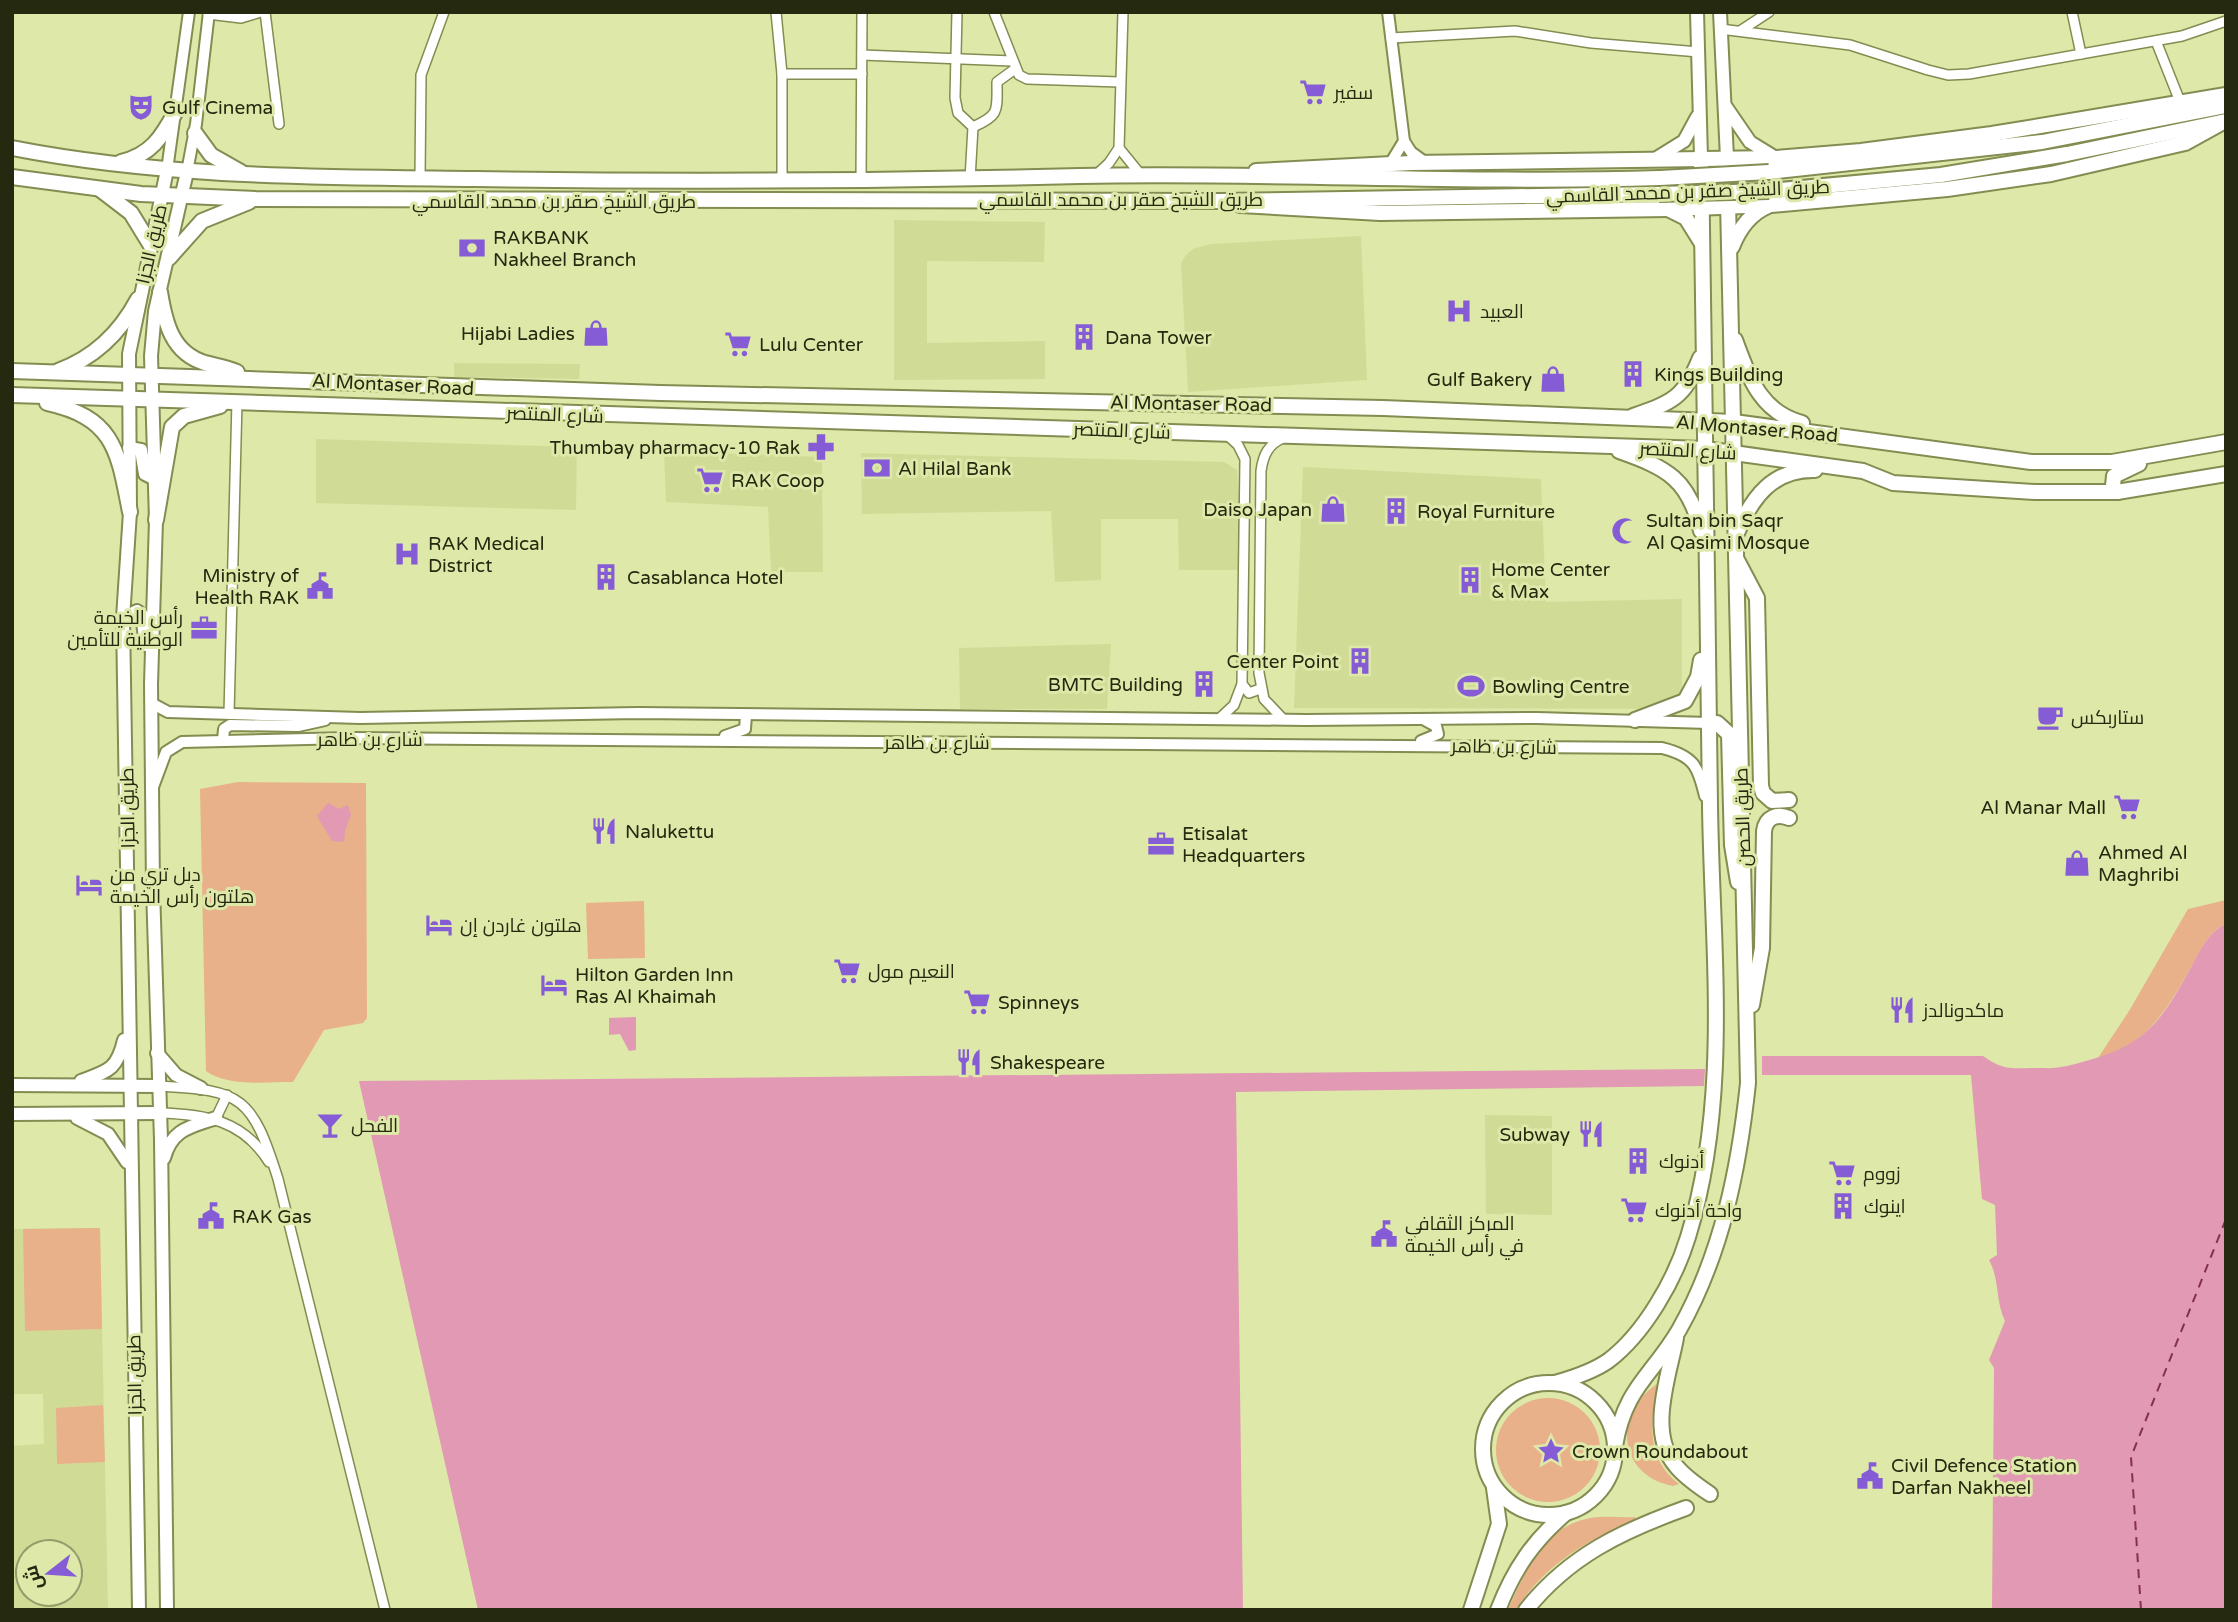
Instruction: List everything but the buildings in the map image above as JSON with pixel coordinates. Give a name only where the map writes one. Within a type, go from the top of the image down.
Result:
[{"type":"main road","points":[[1697,12],[1701,158]]},
{"type":"main road","points":[[1720,12],[1727,158]]},
{"type":"main road","points":[[1221,175],[1282,168],[1390,164],[1776,158],[1953,139],[2226,95]]},
{"type":"main road","points":[[1724,104],[1731,118],[1750,142],[1776,158]]},
{"type":"main road","points":[[1653,160],[1684,141],[1699,110]]},
{"type":"main road","points":[[106,165],[149,152],[176,111]]},
{"type":"main road","name":"طريق الشيخ صقر بن محمد القاسمي","points":[[12,148],[106,165],[187,172],[420,178],[782,181],[1141,175],[1272,178],[1660,178],[1769,172],[2042,142],[2225,116]]},
{"type":"main road","name":"طريق الشيخ صقر بن محمد القاسمي","points":[[12,177],[183,197],[256,199],[1220,201],[1659,194],[1770,198],[1941,176],[2067,155],[2225,116]]},
{"type":"main road","points":[[195,133],[219,162],[246,174]]},
{"type":"main road","name":"طريق الحصن","points":[[1555,1383],[1590,1371],[1628,1344],[1663,1291],[1690,1229],[1709,1144],[1715,1082],[1701,158]]},
{"type":"main road","name":"طريق الحصن","points":[[1615,1446],[1624,1406],[1678,1331],[1710,1261],[1734,1180],[1748,1083],[1727,158]]},
{"type":"main road","name":"طريق الجزا","points":[[139,1610],[123,618],[130,512],[129,354],[138,299],[167,170]]},
{"type":"main road","name":"طريق الجزا","points":[[167,1610],[152,789],[151,684],[156,520],[152,332],[187,172]]},
{"type":"main road","points":[[94,186],[131,214],[150,244]]},
{"type":"main road","points":[[1220,201],[1267,208],[1380,213],[1669,209],[1728,206],[1770,198]]},
{"type":"main road","points":[[1729,255],[1738,231],[1770,198]]},
{"type":"main road","points":[[169,258],[202,221],[256,199]]},
{"type":"main road","points":[[1669,209],[1686,218],[1702,245]]},
{"type":"main road","points":[[160,292],[167,327],[180,348],[197,360],[244,377]]},
{"type":"main road","points":[[52,373],[69,367],[100,348],[122,326],[138,299]]},
{"type":"main road","points":[[1731,330],[1753,386],[1763,401],[1788,419],[1865,438]]},
{"type":"main road","points":[[1625,418],[1667,404],[1680,396],[1691,381],[1704,350]]},
{"type":"main road","points":[[12,371],[152,375]]},
{"type":"main road","name":"Al Montaser Road","points":[[152,375],[434,387],[874,399],[1167,402],[1734,422],[2031,462],[2112,462],[2170,454],[2226,442]]},
{"type":"main road","points":[[14,395],[78,411],[101,426],[119,457],[130,512]]},
{"type":"main road","name":"شارع المنتصر","points":[[14,395],[1705,449],[1863,471],[1894,483],[2035,492],[2117,492],[2226,474]]},
{"type":"main road","points":[[156,520],[172,427],[193,413],[237,401]]},
{"type":"main road","points":[[1605,446],[1654,463],[1680,483],[1697,516],[1706,557]]},
{"type":"main road","points":[[129,448],[142,452],[145,474],[155,479]]},
{"type":"main road","points":[[2117,492],[2115,476],[2122,470],[2170,454]]},
{"type":"main road","points":[[1789,800],[1772,801],[1763,793],[1761,786],[1757,598],[1734,548],[1751,503],[1776,478],[1803,469],[1863,471]]},
{"type":"main road","points":[[123,618],[137,611],[142,615],[151,684]]},
{"type":"main road","points":[[1635,720],[1685,701],[1698,677],[1707,628]]},
{"type":"main road","points":[[1709,723],[1717,723],[1729,734],[1733,860],[1745,903]]},
{"type":"main road","points":[[1748,1020],[1761,956],[1764,831],[1770,818],[1776,815],[1789,818]]},
{"type":"main road","points":[[69,1085],[111,1071],[121,1055],[128,1026]]},
{"type":"main road","points":[[157,1053],[176,1075],[201,1088]]},
{"type":"main road","points":[[12,1085],[158,1086]]},
{"type":"main road","points":[[12,1114],[159,1113]]},
{"type":"main road","points":[[71,1115],[108,1134],[121,1149],[130,1175]]},
{"type":"main road","points":[[161,1168],[167,1147],[178,1131],[216,1118]]},
{"type":"main road","points":[[1678,1331],[1661,1426],[1665,1448],[1674,1465],[1710,1494]]},
{"type":"main road","points":[[1471,1610],[1499,1524],[1493,1483],[1482,1450],[1487,1427],[1498,1408],[1524,1389],[1555,1383],[1575,1388],[1593,1400],[1606,1416],[1615,1446],[1611,1472],[1604,1487],[1586,1504],[1566,1513],[1540,1534],[1521,1560],[1498,1610]]},
{"type":"main road","points":[[1493,1483],[1507,1500],[1525,1510],[1545,1515],[1566,1513]]},
{"type":"main road","points":[[1526,1610],[1544,1588],[1573,1561],[1607,1539],[1686,1508]]},
{"type":"street","name":"طريق الجزا","points":[[167,170],[189,12]]},
{"type":"street","points":[[208,13],[241,18],[263,12],[279,124]]},
{"type":"street","points":[[420,178],[421,75],[444,12]]},
{"type":"street","points":[[776,12],[782,74],[782,181]]},
{"type":"street","points":[[861,181],[862,12]]},
{"type":"street","points":[[957,12],[954,98],[958,113],[973,127]]},
{"type":"street","points":[[994,12],[1014,65],[1027,79],[1120,82]]},
{"type":"street","points":[[1095,176],[1119,148],[1123,12]]},
{"type":"street","points":[[1388,12],[1404,141],[1411,152],[1427,163]]},
{"type":"street","points":[[1740,31],[1769,12]]},
{"type":"street","points":[[2072,12],[2081,54]]},
{"type":"street","name":"طريق الجزا","points":[[187,172],[195,133],[208,13]]},
{"type":"street","points":[[1720,29],[1850,45],[1948,75],[1969,74],[2156,41],[2226,21]]},
{"type":"street","points":[[1391,38],[1515,31],[1591,43],[1699,52]]},
{"type":"street","points":[[2156,41],[2181,104]]},
{"type":"street","points":[[862,55],[955,59],[1014,65]]},
{"type":"street","points":[[973,127],[992,120],[996,114],[997,82],[1014,65]]},
{"type":"street","points":[[782,74],[862,74]]},
{"type":"street","points":[[970,178],[973,127]]},
{"type":"street","points":[[1390,164],[1404,141]]},
{"type":"street","points":[[1119,148],[1141,175]]},
{"type":"street","points":[[229,714],[237,401]]},
{"type":"street","points":[[1219,719],[1234,705],[1242,684],[1245,459],[1238,445],[1224,433]]},
{"type":"street","points":[[1283,719],[1269,707],[1260,689],[1261,471],[1266,452],[1274,441],[1292,435]]},
{"type":"street","points":[[1244,466],[1250,464],[1261,471]]},
{"type":"street","points":[[1242,684],[1249,693],[1260,689]]},
{"type":"street","name":"شارع بن ظاهر","points":[[151,703],[167,712],[331,717],[563,713],[1635,720],[1709,723]]},
{"type":"street","points":[[677,741],[741,733],[745,729],[746,715]]},
{"type":"street","points":[[223,740],[224,729],[230,725],[304,725],[331,717]]},
{"type":"street","points":[[374,738],[374,728],[381,723],[430,723],[451,717]]},
{"type":"street","points":[[1380,744],[1436,737],[1436,726],[1423,719]]},
{"type":"street","name":"شارع بن ظاهر","points":[[152,789],[166,752],[172,746],[182,742],[223,740],[374,738],[1662,748],[1680,752],[1699,768],[1710,814]]},
{"type":"street","points":[[158,1086],[201,1088],[227,1094],[246,1107],[260,1125],[278,1179],[385,1610]]},
{"type":"street","points":[[216,1118],[227,1094]]},
{"type":"street","points":[[159,1113],[216,1118],[251,1138],[264,1153],[278,1179]]},
{"type":"shaded area","points":[[894,220],[1045,222],[1044,262],[927,261],[927,343],[1045,341],[1045,379],[894,380]]},
{"type":"shaded area","points":[[1361,236],[1367,380],[1188,392],[1181,263],[1186,255],[1193,249],[1210,244]]},
{"type":"shaded area","points":[[454,363],[580,364],[579,379],[454,377]]},
{"type":"shaded area","points":[[316,439],[577,447],[576,510],[316,503]]},
{"type":"shaded area","points":[[664,451],[822,457],[823,572],[771,572],[768,507],[666,502]]},
{"type":"shaded area","points":[[861,453],[1224,462],[1237,470],[1242,570],[1179,570],[1178,519],[1101,519],[1101,580],[1055,582],[1051,511],[862,514]]},
{"type":"shaded area","points":[[1303,467],[1541,479],[1546,602],[1682,599],[1682,709],[1294,708]]},
{"type":"shaded area","points":[[1111,644],[1107,709],[960,709],[959,648]]},
{"type":"shaded area","points":[[238,782],[366,783],[367,1018],[363,1023],[324,1030],[293,1082],[236,1082],[206,1071],[200,789]]},
{"type":"shaded area","points":[[328,803],[339,809],[348,805],[351,815],[344,842],[332,841],[317,816]]},
{"type":"shaded area","points":[[2226,900],[2226,924],[2208,939],[2157,1020],[2131,1044],[2098,1058],[2129,1011],[2188,909]]},
{"type":"shaded area","points":[[644,901],[645,958],[588,959],[586,903]]},
{"type":"shaded area","points":[[2226,924],[2226,1610],[1992,1610],[1994,1368],[1989,1360],[2005,1321],[1989,1260],[1997,1255],[1995,1205],[1982,1199],[1971,1075],[1762,1075],[1762,1056],[1983,1056],[1998,1065],[2018,1068],[2054,1068],[2086,1061],[2123,1047],[2149,1029],[2170,1003],[2205,943],[2214,932]]},
{"type":"shaded area","points":[[636,1017],[636,1050],[629,1051],[620,1034],[609,1035],[609,1018]]},
{"type":"shaded area","points":[[1705,1069],[1704,1086],[1236,1092],[1243,1610],[478,1610],[359,1081]]},
{"type":"shaded area","points":[[1485,1115],[1552,1116],[1552,1215],[1486,1214]]},
{"type":"shaded area","points":[[100,1228],[108,1610],[12,1610],[12,1446],[44,1444],[43,1394],[12,1394],[12,1229]]},
{"type":"shaded area","points":[[100,1228],[102,1329],[25,1331],[23,1229]]},
{"type":"shaded area","points":[[1657,1384],[1653,1438],[1660,1463],[1679,1484],[1673,1486],[1654,1480],[1641,1470],[1632,1457],[1628,1442],[1628,1426],[1633,1411],[1643,1396]]},
{"type":"shaded area","points":[[1548,1398],[1568,1402],[1591,1421],[1596,1430],[1600,1450],[1596,1470],[1577,1493],[1568,1498],[1548,1502],[1528,1498],[1505,1479],[1500,1470],[1496,1450],[1500,1430],[1519,1407],[1528,1402]]},
{"type":"shaded area","points":[[103,1405],[105,1462],[57,1464],[56,1408]]},
{"type":"shaded area","points":[[1635,1517],[1636,1521],[1601,1536],[1568,1555],[1540,1580],[1516,1610],[1508,1610],[1537,1554],[1558,1532],[1586,1519]]},
{"type":"ferry route","points":[[2141,1610],[2131,1457],[2226,1219]]},
{"type":"place","name":"سفير","points":[[1313,92]]},
{"type":"place","name":"Gulf Cinema","points":[[141,107]]},
{"type":"place","name":"RAKBANK Nakheel Branch","points":[[472,248]]},
{"type":"place","name":"العبيد","points":[[1459,311]]},
{"type":"place","name":"Hijabi Ladies","points":[[596,333]]},
{"type":"place","name":"Dana Tower","points":[[1084,337]]},
{"type":"place","name":"Lulu Center","points":[[738,344]]},
{"type":"place","name":"Kings Building","points":[[1633,374]]},
{"type":"place","name":"Gulf Bakery","points":[[1553,379]]},
{"type":"place","name":"Thumbay pharmacy-10 Rak","points":[[821,447]]},
{"type":"place","name":"Al Hilal Bank","points":[[877,468]]},
{"type":"place","name":"RAK Coop","points":[[710,480]]},
{"type":"place","name":"Daiso Japan","points":[[1333,509]]},
{"type":"place","name":"Royal Furniture","points":[[1396,511]]},
{"type":"place","name":"Sultan bin Saqr Al Qasimi Mosque","points":[[1625,531]]},
{"type":"place","name":"RAK Medical District","points":[[407,554]]},
{"type":"place","name":"Casablanca Hotel","points":[[606,577]]},
{"type":"place","name":"Home Center & Max","points":[[1470,580]]},
{"type":"place","name":"Ministry of Health RAK","points":[[320,586]]},
{"type":"place","name":"رأس الخيمة الوطنية للتأمين","points":[[204,628]]},
{"type":"place","name":"Center Point","points":[[1360,661]]},
{"type":"place","name":"BMTC Building","points":[[1204,684]]},
{"type":"place","name":"Bowling Centre","points":[[1471,686]]},
{"type":"place","name":"ستاربكس","points":[[2050,717]]},
{"type":"place","name":"Al Manar Mall","points":[[2127,807]]},
{"type":"place","name":"Nalukettu","points":[[604,831]]},
{"type":"place","name":"Etisalat Headquarters","points":[[1161,844]]},
{"type":"place","name":"Ahmed Al Maghribi","points":[[2077,863]]},
{"type":"place","name":"دبل تري من هلتون رأس الخيمة","points":[[89,885]]},
{"type":"place","name":"هلتون غاردن إن","points":[[439,925]]},
{"type":"place","name":"النعيم مول","points":[[847,971]]},
{"type":"place","name":"Hilton Garden Inn Ras Al Khaimah","points":[[554,985]]},
{"type":"place","name":"Spinneys","points":[[977,1002]]},
{"type":"place","name":"ماكدونالدز","points":[[1902,1010]]},
{"type":"place","name":"Shakespeare","points":[[969,1062]]},
{"type":"place","name":"الفحل","points":[[330,1125]]},
{"type":"place","name":"Subway","points":[[1591,1134]]},
{"type":"place","name":"أدنوك","points":[[1638,1161]]},
{"type":"place","name":"زووم","points":[[1842,1173]]},
{"type":"place","name":"اينوك","points":[[1843,1206]]},
{"type":"place","name":"واحة أدنوك","points":[[1634,1210]]},
{"type":"place","name":"RAK Gas","points":[[211,1216]]},
{"type":"place","name":"المركز الثقافي في رأس الخيمة","points":[[1384,1234]]},
{"type":"place","name":"Crown Roundabout","points":[[1551,1451]]},
{"type":"place","name":"Civil Defence Station Darfan Nakheel","points":[[1870,1476]]}]
